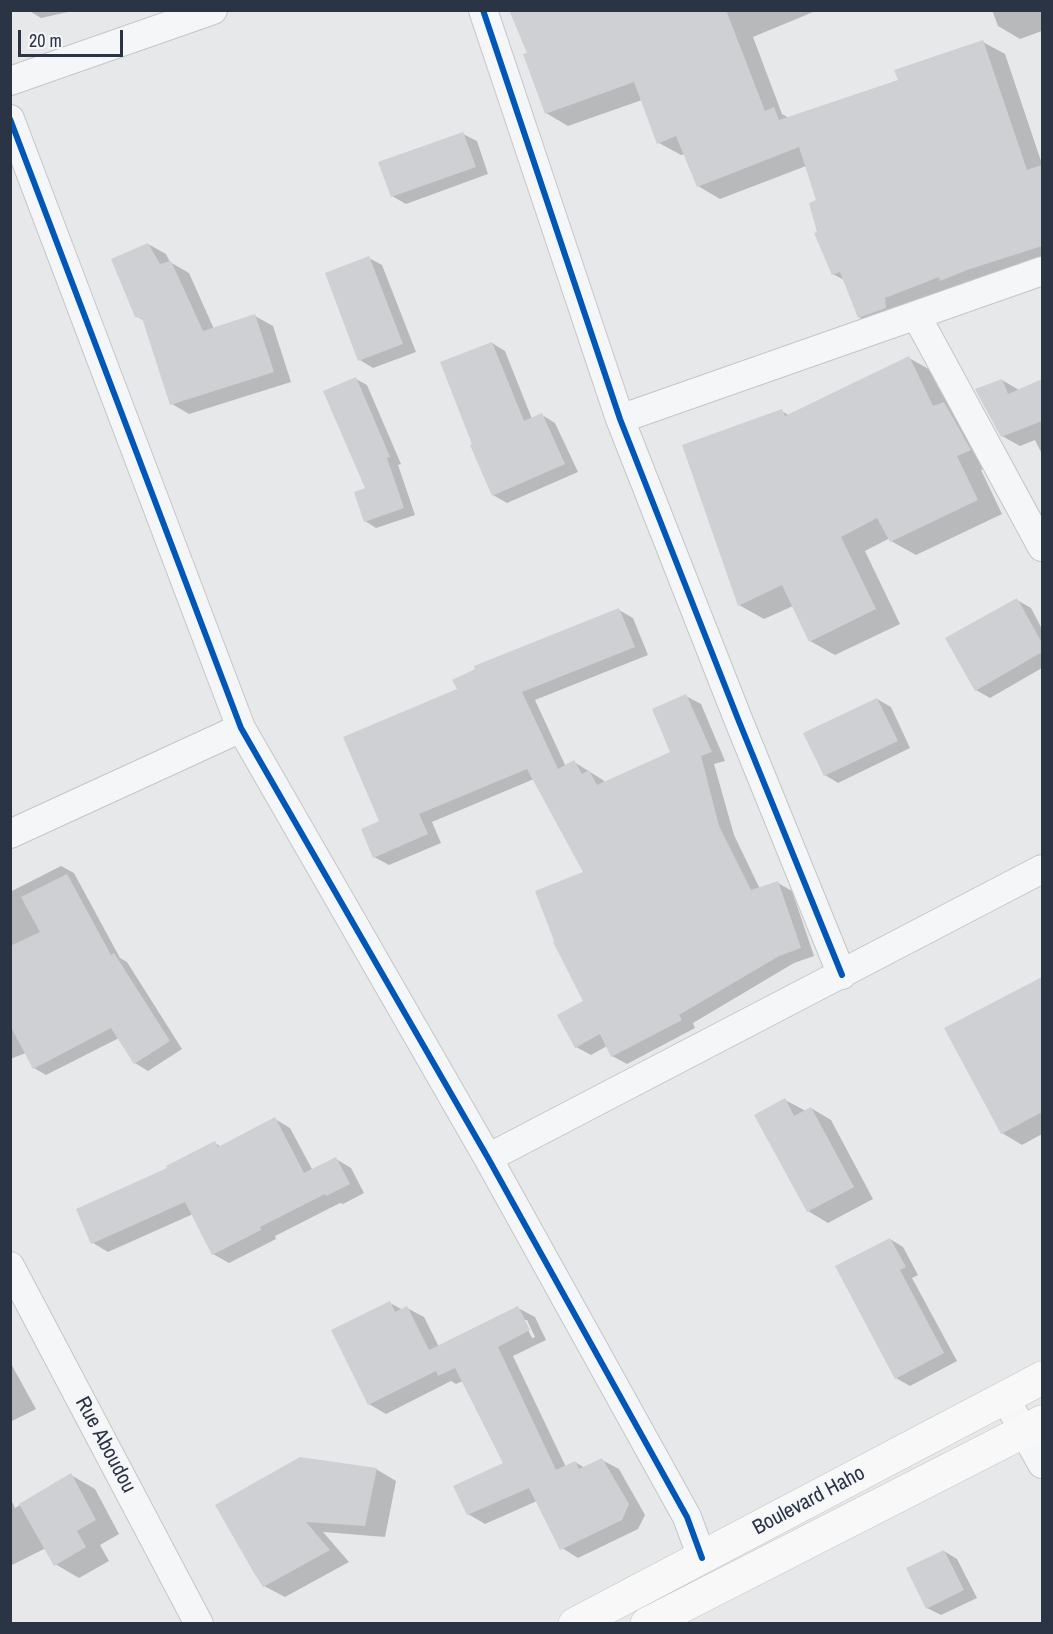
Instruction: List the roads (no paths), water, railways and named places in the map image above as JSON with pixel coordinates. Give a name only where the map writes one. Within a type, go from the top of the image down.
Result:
[{"type":"main road","name":"Boulevard Haho","points":[[575,1623],[1042,1378]]},
{"type":"main road","name":"Boulevard Haho","points":[[647,1623],[1033,1427]]},
{"type":"street","points":[[10,81],[213,10]]},
{"type":"street","points":[[483,10],[620,419],[842,975]]},
{"type":"street","points":[[10,119],[241,728],[488,1158],[687,1517],[702,1557]]},
{"type":"street","points":[[620,419],[1042,271]]},
{"type":"street","points":[[916,315],[1042,547]]},
{"type":"street","points":[[10,834],[241,728]]},
{"type":"street","points":[[488,1158],[1042,869]]},
{"type":"street","name":"Rue Aboudou","points":[[10,1266],[199,1623]]},
{"type":"street","points":[[1005,1398],[1033,1427],[1042,1464]]}]
